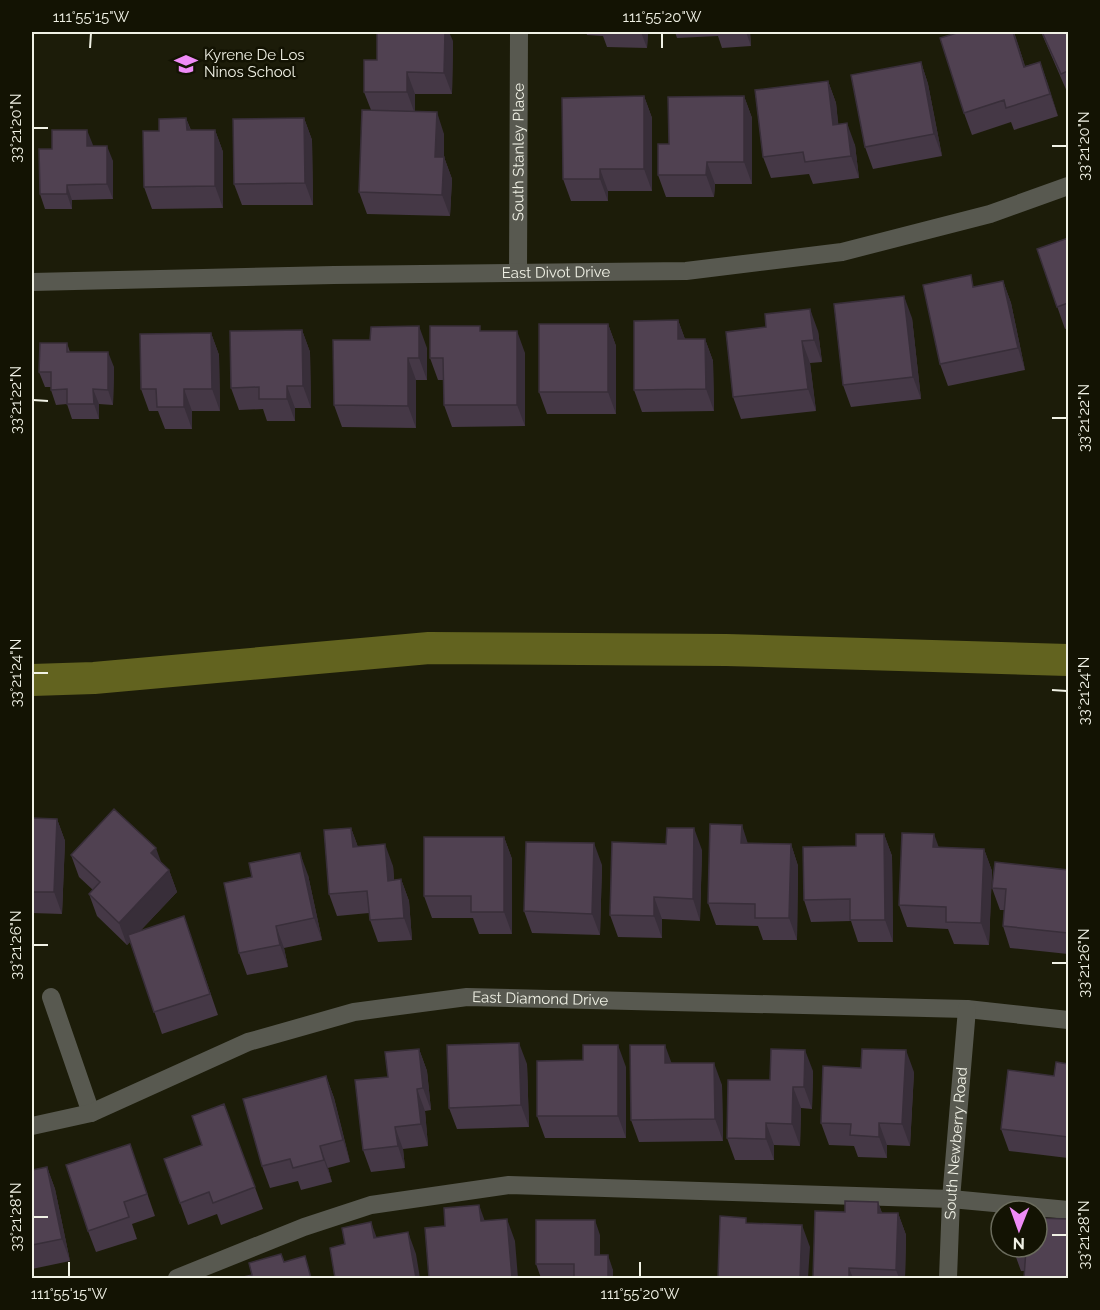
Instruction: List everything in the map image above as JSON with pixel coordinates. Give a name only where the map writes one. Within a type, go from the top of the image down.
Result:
[{"type":"street","name":"South Stanley Place","points":[[518,272],[519,32]]},
{"type":"street","name":"East Divot Drive","points":[[32,282],[518,272],[686,271],[842,252],[990,214],[1068,186]]},
{"type":"street","points":[[51,997],[91,1113]]},
{"type":"street","name":"East Diamond Drive","points":[[32,1126],[91,1113],[248,1042],[354,1012],[467,997],[967,1009],[1068,1020]]},
{"type":"street","name":"South Newberry Road","points":[[948,1278],[951,1199],[967,1009]]},
{"type":"street","points":[[177,1278],[304,1227],[371,1205],[509,1185],[951,1199],[1068,1210]]},
{"type":"building","points":[[377,32],[445,32],[444,73],[407,72],[407,92],[364,92],[364,60],[377,60]]},
{"type":"building","points":[[960,32],[1013,32],[1024,67],[1040,62],[1050,94],[1006,108],[1004,100],[964,113],[940,38]]},
{"type":"building","points":[[1042,32],[1068,32],[1068,71],[1061,74]]},
{"type":"building","points":[[921,62],[934,134],[865,147],[851,75]]},
{"type":"building","points":[[828,81],[833,125],[847,123],[851,156],[805,162],[803,152],[763,157],[755,90]]},
{"type":"building","points":[[644,96],[644,169],[600,169],[600,179],[563,179],[562,98]]},
{"type":"building","points":[[744,96],[744,162],[707,162],[706,175],[658,175],[658,144],[669,144],[668,97]]},
{"type":"building","points":[[362,110],[437,112],[435,157],[444,157],[442,195],[359,192]]},
{"type":"building","points":[[186,118],[187,130],[215,130],[215,186],[144,187],[143,131],[159,131],[159,119]]},
{"type":"building","points":[[304,118],[305,183],[234,184],[233,119]]},
{"type":"building","points":[[52,130],[87,130],[87,146],[107,146],[107,184],[67,185],[67,194],[40,194],[39,149],[52,149]]},
{"type":"building","points":[[1068,238],[1068,303],[1057,307],[1037,249]]},
{"type":"building","points":[[971,275],[973,287],[1003,281],[1018,348],[940,364],[923,285]]},
{"type":"building","points":[[904,296],[913,377],[843,385],[834,304]]},
{"type":"building","points":[[810,309],[814,340],[802,341],[808,389],[733,397],[726,332],[766,327],[765,314]]},
{"type":"building","points":[[678,320],[678,339],[705,339],[706,389],[634,390],[634,321]]},
{"type":"building","points":[[539,324],[608,324],[608,392],[539,392]]},
{"type":"building","points":[[419,326],[419,358],[408,358],[408,406],[334,405],[333,340],[370,340],[371,327]]},
{"type":"building","points":[[430,326],[480,326],[480,331],[517,331],[517,405],[444,405],[443,358],[430,358]]},
{"type":"building","points":[[302,330],[303,386],[287,386],[287,399],[259,399],[259,387],[231,388],[230,331]]},
{"type":"building","points":[[211,333],[212,389],[184,389],[184,407],[157,407],[156,389],[141,389],[140,334]]},
{"type":"building","points":[[40,343],[67,343],[67,352],[108,352],[108,390],[93,389],[94,404],[67,404],[67,389],[51,390],[51,372],[39,372]]},
{"type":"building","points":[[114,809],[156,848],[151,853],[169,870],[119,923],[89,894],[100,882],[71,855]]},
{"type":"building","points":[[32,818],[57,819],[54,892],[32,892]]},
{"type":"building","points":[[710,824],[742,825],[741,843],[791,844],[789,918],[755,918],[755,904],[708,903]]},
{"type":"building","points":[[351,828],[353,847],[385,844],[388,881],[401,879],[404,918],[370,920],[367,891],[329,894],[324,830]]},
{"type":"building","points":[[667,828],[694,828],[693,899],[654,897],[654,916],[610,915],[612,842],[666,844]]},
{"type":"building","points":[[902,833],[934,834],[933,847],[984,849],[981,923],[946,922],[946,907],[899,905]]},
{"type":"building","points":[[856,834],[884,834],[885,920],[850,920],[850,899],[804,900],[803,847],[856,846]]},
{"type":"building","points":[[424,837],[504,837],[504,912],[471,912],[471,896],[424,896]]},
{"type":"building","points":[[526,842],[594,843],[592,914],[524,911]]},
{"type":"building","points":[[300,853],[314,918],[276,926],[280,945],[239,953],[224,883],[252,877],[249,863]]},
{"type":"building","points":[[995,862],[1068,870],[1068,933],[1003,926],[1006,889],[992,888]]},
{"type":"building","points":[[184,916],[210,994],[154,1012],[128,935]]},
{"type":"building","points":[[519,1043],[521,1105],[449,1108],[447,1045]]},
{"type":"building","points":[[583,1045],[618,1045],[618,1116],[537,1116],[537,1061],[583,1060]]},
{"type":"building","points":[[630,1045],[665,1045],[665,1063],[714,1063],[715,1119],[631,1120]]},
{"type":"building","points":[[419,1049],[423,1088],[417,1089],[421,1124],[395,1127],[398,1146],[363,1150],[355,1080],[388,1077],[385,1052]]},
{"type":"building","points":[[771,1049],[805,1050],[804,1087],[793,1087],[792,1124],[766,1123],[766,1139],[727,1138],[728,1080],[770,1080]]},
{"type":"building","points":[[862,1049],[906,1050],[902,1124],[879,1123],[879,1137],[850,1135],[851,1124],[821,1123],[823,1066],[861,1068]]},
{"type":"building","points":[[1056,1062],[1068,1064],[1068,1137],[1001,1129],[1008,1070],[1054,1076]]},
{"type":"building","points":[[326,1076],[343,1140],[320,1146],[324,1160],[293,1168],[290,1159],[262,1166],[243,1099]]},
{"type":"building","points":[[224,1104],[255,1187],[213,1203],[209,1192],[180,1203],[164,1159],[202,1145],[192,1116]]},
{"type":"building","points":[[130,1144],[147,1194],[124,1202],[129,1217],[88,1231],[66,1165]]},
{"type":"building","points":[[47,1167],[62,1239],[32,1245],[32,1170]]},
{"type":"building","points":[[845,1201],[878,1202],[878,1213],[898,1213],[896,1270],[849,1268],[849,1278],[813,1278],[815,1211],[845,1212]]},
{"type":"building","points":[[479,1205],[481,1221],[507,1219],[512,1278],[429,1278],[425,1228],[445,1226],[444,1208]]},
{"type":"building","points":[[720,1216],[746,1218],[746,1223],[802,1225],[800,1278],[718,1278]]},
{"type":"building","points":[[1049,1218],[1068,1219],[1068,1278],[1024,1278],[1025,1259],[1049,1259]]},
{"type":"building","points":[[536,1220],[595,1220],[595,1255],[608,1255],[608,1278],[574,1278],[574,1264],[536,1264]]},
{"type":"building","points":[[371,1222],[374,1238],[408,1232],[416,1278],[335,1278],[330,1248],[345,1244],[342,1228]]},
{"type":"building","points":[[281,1254],[284,1262],[305,1256],[311,1278],[239,1278],[252,1275],[249,1263]]},
{"type":"waterway","points":[[32,680],[94,678],[429,648],[726,650],[1068,660]]},
{"type":"place","name":"Kyrene De Los Ninos School","points":[[186,64]]}]
